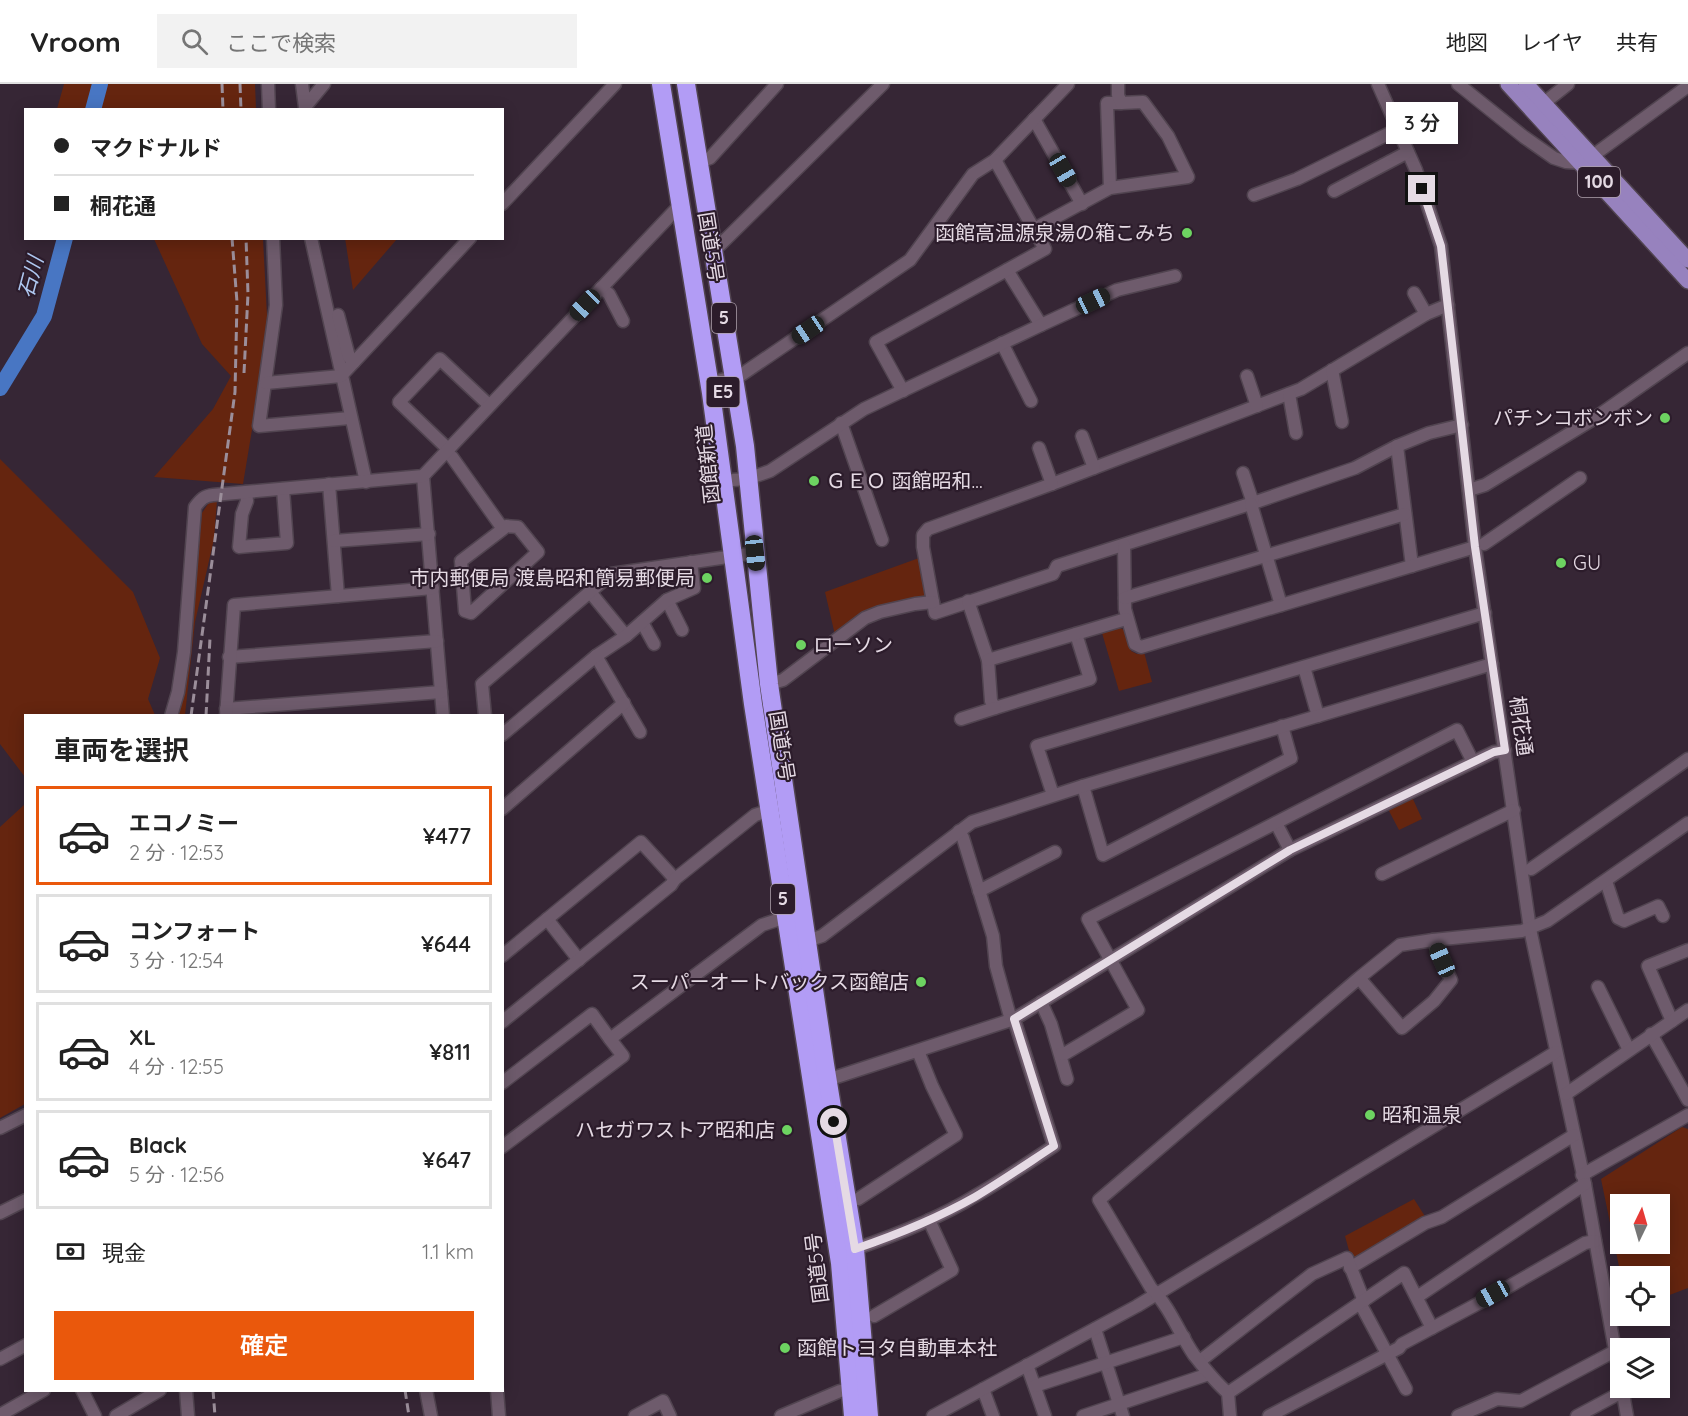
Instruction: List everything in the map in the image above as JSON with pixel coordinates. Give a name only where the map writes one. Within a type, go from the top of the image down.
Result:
[{"type":"highway","name":"国道5号","points":[[661,84],[681,204],[721,380]]},
{"type":"highway","name":"函館新道","points":[[675,84],[729,432],[740,479],[734,556]]},
{"type":"highway","name":"国道5号","points":[[686,84],[699,162],[721,380],[734,556],[778,808],[807,941],[840,1263],[860,1387],[869,1416]]},
{"type":"highway","name":"国道5号","points":[[740,479],[755,553],[769,684],[786,917],[855,1249],[860,1387],[853,1416]]},
{"type":"main road","name":"100","points":[[1508,84],[1688,260]]},
{"type":"main road","name":"100","points":[[1526,84],[1544,103],[1688,281]]},
{"type":"street","points":[[268,84],[269,108]]},
{"type":"street","points":[[302,84],[304,107],[324,84]]},
{"type":"street","points":[[504,202],[615,84]]},
{"type":"street","points":[[699,162],[710,158],[777,84]]},
{"type":"street","points":[[720,245],[883,84]]},
{"type":"street","points":[[721,380],[741,375],[909,260],[973,174],[995,160],[1068,84]]},
{"type":"street","points":[[1118,84],[1121,103]]},
{"type":"street","name":"桐花通","points":[[1378,84],[1416,170],[1441,246],[1469,490],[1480,546],[1485,613],[1530,929],[1584,1179],[1612,1338]]},
{"type":"street","points":[[1458,84],[1524,137],[1554,158],[1566,162],[1587,159],[1688,86]]},
{"type":"street","points":[[1544,103],[1568,84]]},
{"type":"street","points":[[1034,229],[1110,188],[1188,177],[1168,136],[1143,102],[1107,103],[1110,188]]},
{"type":"street","points":[[1034,119],[1082,204]]},
{"type":"street","points":[[1254,195],[1298,179],[1398,129]]},
{"type":"street","points":[[1334,191],[1408,152]]},
{"type":"street","points":[[903,391],[876,342],[1044,249],[995,160]]},
{"type":"street","points":[[172,714],[178,692],[184,652],[195,507],[204,496],[423,476],[681,204]]},
{"type":"street","points":[[273,240],[276,305],[259,426],[350,418]]},
{"type":"street","points":[[311,240],[340,376],[366,482]]},
{"type":"street","points":[[266,383],[340,376],[468,240]]},
{"type":"street","points":[[1007,270],[1041,324]]},
{"type":"street","points":[[740,479],[770,471],[864,409],[1041,324],[1117,290],[1175,276]]},
{"type":"street","points":[[601,288],[609,294],[622,321]]},
{"type":"street","points":[[1414,293],[1426,314]]},
{"type":"street","points":[[1448,305],[1426,314],[1301,389],[925,531],[923,547],[935,613],[1053,574],[1057,566],[1252,504],[1355,468],[1397,446],[1429,433],[1462,425]]},
{"type":"street","points":[[338,315],[349,357],[354,362]]},
{"type":"street","points":[[1002,343],[1031,401]]},
{"type":"street","points":[[1469,490],[1485,484],[1595,418],[1688,353]]},
{"type":"street","points":[[489,405],[440,360],[399,402],[452,457],[502,529]]},
{"type":"street","points":[[1332,370],[1342,422]]},
{"type":"street","points":[[1247,376],[1257,406]]},
{"type":"street","points":[[1289,394],[1296,433]]},
{"type":"street","points":[[841,423],[882,540]]},
{"type":"street","points":[[1082,436],[1094,468]]},
{"type":"street","points":[[1397,446],[1412,566]]},
{"type":"street","points":[[1040,448],[1052,484]]},
{"type":"street","points":[[1243,472],[1281,605]]},
{"type":"street","points":[[423,476],[443,714]]},
{"type":"street","points":[[1124,545],[1126,619],[1135,644],[1140,647],[1480,546],[1580,478]]},
{"type":"street","points":[[329,484],[338,596]]},
{"type":"street","points":[[246,492],[247,501],[242,514],[238,547],[287,543],[283,489]]},
{"type":"street","points":[[1125,598],[1405,514]]},
{"type":"street","points":[[506,526],[518,527],[538,552],[471,613],[465,611],[461,561],[502,529],[506,526]]},
{"type":"street","points":[[334,541],[429,534]]},
{"type":"street","points":[[485,714],[482,684],[611,574],[755,553]]},
{"type":"street","points":[[504,733],[596,656],[626,636],[667,600],[694,588],[691,562]]},
{"type":"street","points":[[433,588],[234,605],[226,712],[441,692]]},
{"type":"street","points":[[590,592],[626,636]]},
{"type":"street","points":[[667,600],[682,630]]},
{"type":"street","points":[[769,684],[783,680],[872,615],[933,602]]},
{"type":"street","points":[[968,602],[988,660],[991,700],[995,708]]},
{"type":"street","points":[[1053,795],[1037,746],[1485,613]]},
{"type":"street","points":[[988,660],[1126,619]]},
{"type":"street","points":[[642,622],[654,644]]},
{"type":"street","points":[[961,719],[1090,680],[1076,634]]},
{"type":"street","points":[[229,657],[437,641]]},
{"type":"street","points":[[596,656],[640,732]]},
{"type":"street","points":[[807,941],[822,936],[972,822],[1053,795],[1492,663]]},
{"type":"street","points":[[1304,667],[1318,716]]},
{"type":"street","points":[[504,807],[624,703]]},
{"type":"street","points":[[1083,786],[1103,855],[1291,758],[1282,726]]},
{"type":"street","points":[[1061,1054],[1138,1010],[1109,961],[1088,919],[1457,730],[1473,762]]},
{"type":"street","points":[[820,1082],[1013,1019],[1290,850],[1494,752],[1505,750]]},
{"type":"street","points":[[1531,869],[1688,759]]},
{"type":"street","points":[[504,1020],[755,815],[778,808]]},
{"type":"street","points":[[1382,874],[1514,810]]},
{"type":"street","points":[[1276,823],[1290,850]]},
{"type":"street","points":[[1230,1416],[1228,1394],[1209,1374],[1162,1300],[1150,1288],[1099,1200],[1400,945],[1530,929],[1547,921],[1688,823]]},
{"type":"street","points":[[855,1249],[929,1220],[975,1197],[1054,1146],[996,966],[993,936],[959,831]]},
{"type":"street","points":[[504,954],[640,842],[675,879]]},
{"type":"street","points":[[979,891],[1055,852]]},
{"type":"street","points":[[1606,881],[1618,918],[1621,920],[1624,921],[1658,906],[1663,916]]},
{"type":"street","points":[[610,1039],[762,925],[786,917]]},
{"type":"street","points":[[547,919],[579,960]]},
{"type":"street","points":[[1359,978],[1402,1028],[1434,1001],[1451,980],[1433,940]]},
{"type":"street","points":[[1672,1021],[1648,966],[1688,950]]},
{"type":"street","points":[[1598,987],[1629,1050]]},
{"type":"street","points":[[1041,1002],[1061,1054],[1067,1079]]},
{"type":"street","points":[[1566,1094],[1688,1010]]},
{"type":"street","points":[[504,1081],[592,1014],[623,1056],[504,1145]]},
{"type":"street","points":[[1652,1034],[1688,1100]]},
{"type":"street","points":[[858,1200],[956,1134],[932,1086],[918,1051]]},
{"type":"street","points":[[933,1416],[1095,1329],[1556,1052]]},
{"type":"street","points":[[1417,1298],[1584,1179],[1688,1115]]},
{"type":"street","points":[[0,1128],[24,1116]]},
{"type":"street","points":[[1350,1268],[1425,1223],[1442,1216],[1574,1135]]},
{"type":"street","points":[[0,1213],[24,1201]]},
{"type":"street","points":[[874,1316],[952,1270],[929,1220]]},
{"type":"street","points":[[1269,1416],[1387,1354],[1585,1243],[1595,1241]]},
{"type":"street","points":[[1200,1360],[1312,1274],[1347,1258],[1362,1302],[1406,1389]]},
{"type":"street","points":[[1228,1394],[1404,1273],[1432,1328]]},
{"type":"street","points":[[1095,1329],[1123,1416]]},
{"type":"street","points":[[1035,1386],[1184,1337]]},
{"type":"street","points":[[0,1359],[24,1346]]},
{"type":"street","points":[[1458,1416],[1497,1399],[1521,1401],[1610,1355]]},
{"type":"street","points":[[1027,1365],[1045,1416]]},
{"type":"street","points":[[1083,1416],[1209,1374]]},
{"type":"street","points":[[781,1416],[840,1391],[860,1387]]},
{"type":"street","points":[[983,1389],[993,1416]]},
{"type":"street","points":[[0,1415],[40,1392]]},
{"type":"street","points":[[83,1392],[95,1416]]},
{"type":"street","points":[[116,1416],[157,1392]]},
{"type":"street","points":[[186,1392],[188,1416]]},
{"type":"street","points":[[426,1392],[431,1416]]},
{"type":"street","points":[[497,1392],[499,1416]]},
{"type":"street","points":[[1577,1416],[1610,1397]]},
{"type":"street","points":[[1624,1398],[1627,1416]]},
{"type":"street","points":[[635,1416],[663,1401],[670,1416]]},
{"type":"shaded area","points":[[64,84],[255,84],[256,108],[57,108]]},
{"type":"shaded area","points":[[154,240],[263,240],[267,316],[264,357],[243,484],[154,477],[213,409],[231,376],[202,344]]},
{"type":"shaded area","points":[[345,240],[396,240],[353,290]]},
{"type":"shaded area","points":[[0,459],[133,592],[160,658],[148,699],[155,714],[24,714],[24,776],[0,744]]},
{"type":"shaded area","points":[[217,500],[214,539],[195,622],[185,714],[175,714],[188,660],[202,513],[210,501]]},
{"type":"shaded area","points":[[919,558],[927,597],[835,635],[825,592]]},
{"type":"shaded area","points":[[1118,627],[1126,631],[1131,651],[1137,654],[1144,652],[1152,682],[1119,691],[1102,633]]},
{"type":"shaded area","points":[[1412,797],[1422,819],[1399,830],[1388,809]]},
{"type":"shaded area","points":[[24,805],[24,1105],[0,1118],[0,827]]},
{"type":"shaded area","points":[[1682,1127],[1688,1129],[1688,1288],[1670,1295],[1670,1266],[1619,1266],[1616,1254],[1670,1254],[1670,1194],[1610,1194],[1610,1223],[1601,1179]]},
{"type":"shaded area","points":[[1414,1199],[1426,1218],[1356,1259],[1351,1258],[1345,1236]]},
{"type":"waterway","name":"石川","points":[[94,108],[100,84]]},
{"type":"waterway","name":"石川","points":[[0,388],[44,316],[64,240]]},
{"type":"railway","points":[[222,84],[223,108]]},
{"type":"railway","points":[[240,84],[241,108]]},
{"type":"railway","points":[[191,714],[235,392],[237,302],[232,240]]},
{"type":"railway","points":[[244,373],[248,294],[246,240]]},
{"type":"railway","points":[[206,714],[210,638]]},
{"type":"railway","points":[[213,1392],[215,1416]]},
{"type":"railway","points":[[405,1392],[409,1416]]},
{"type":"place","name":"函館高温源泉湯の箱こみち","points":[[1187,233]]},
{"type":"place","name":"パチンコボンボン","points":[[1665,418]]},
{"type":"place","name":"ＧＥＯ 函館昭和…","points":[[814,481]]},
{"type":"place","name":"GU","points":[[1561,563]]},
{"type":"place","name":"市内郵便局 渡島昭和簡易郵便局","points":[[707,578]]},
{"type":"place","name":"ローソン","points":[[801,645]]},
{"type":"place","name":"スーパーオートバックス函館店","points":[[921,982]]},
{"type":"place","name":"昭和温泉","points":[[1370,1115]]},
{"type":"place","name":"ハセガワストア昭和店","points":[[787,1130]]},
{"type":"place","name":"函館トヨタ自動車本社","points":[[785,1348]]},
{"type":"route","points":[[834,1122],[855,1249],[947,1212],[975,1197],[1054,1146],[1014,1019],[1290,850],[1494,752],[1505,750],[1475,547],[1441,246],[1422,189]]}]
